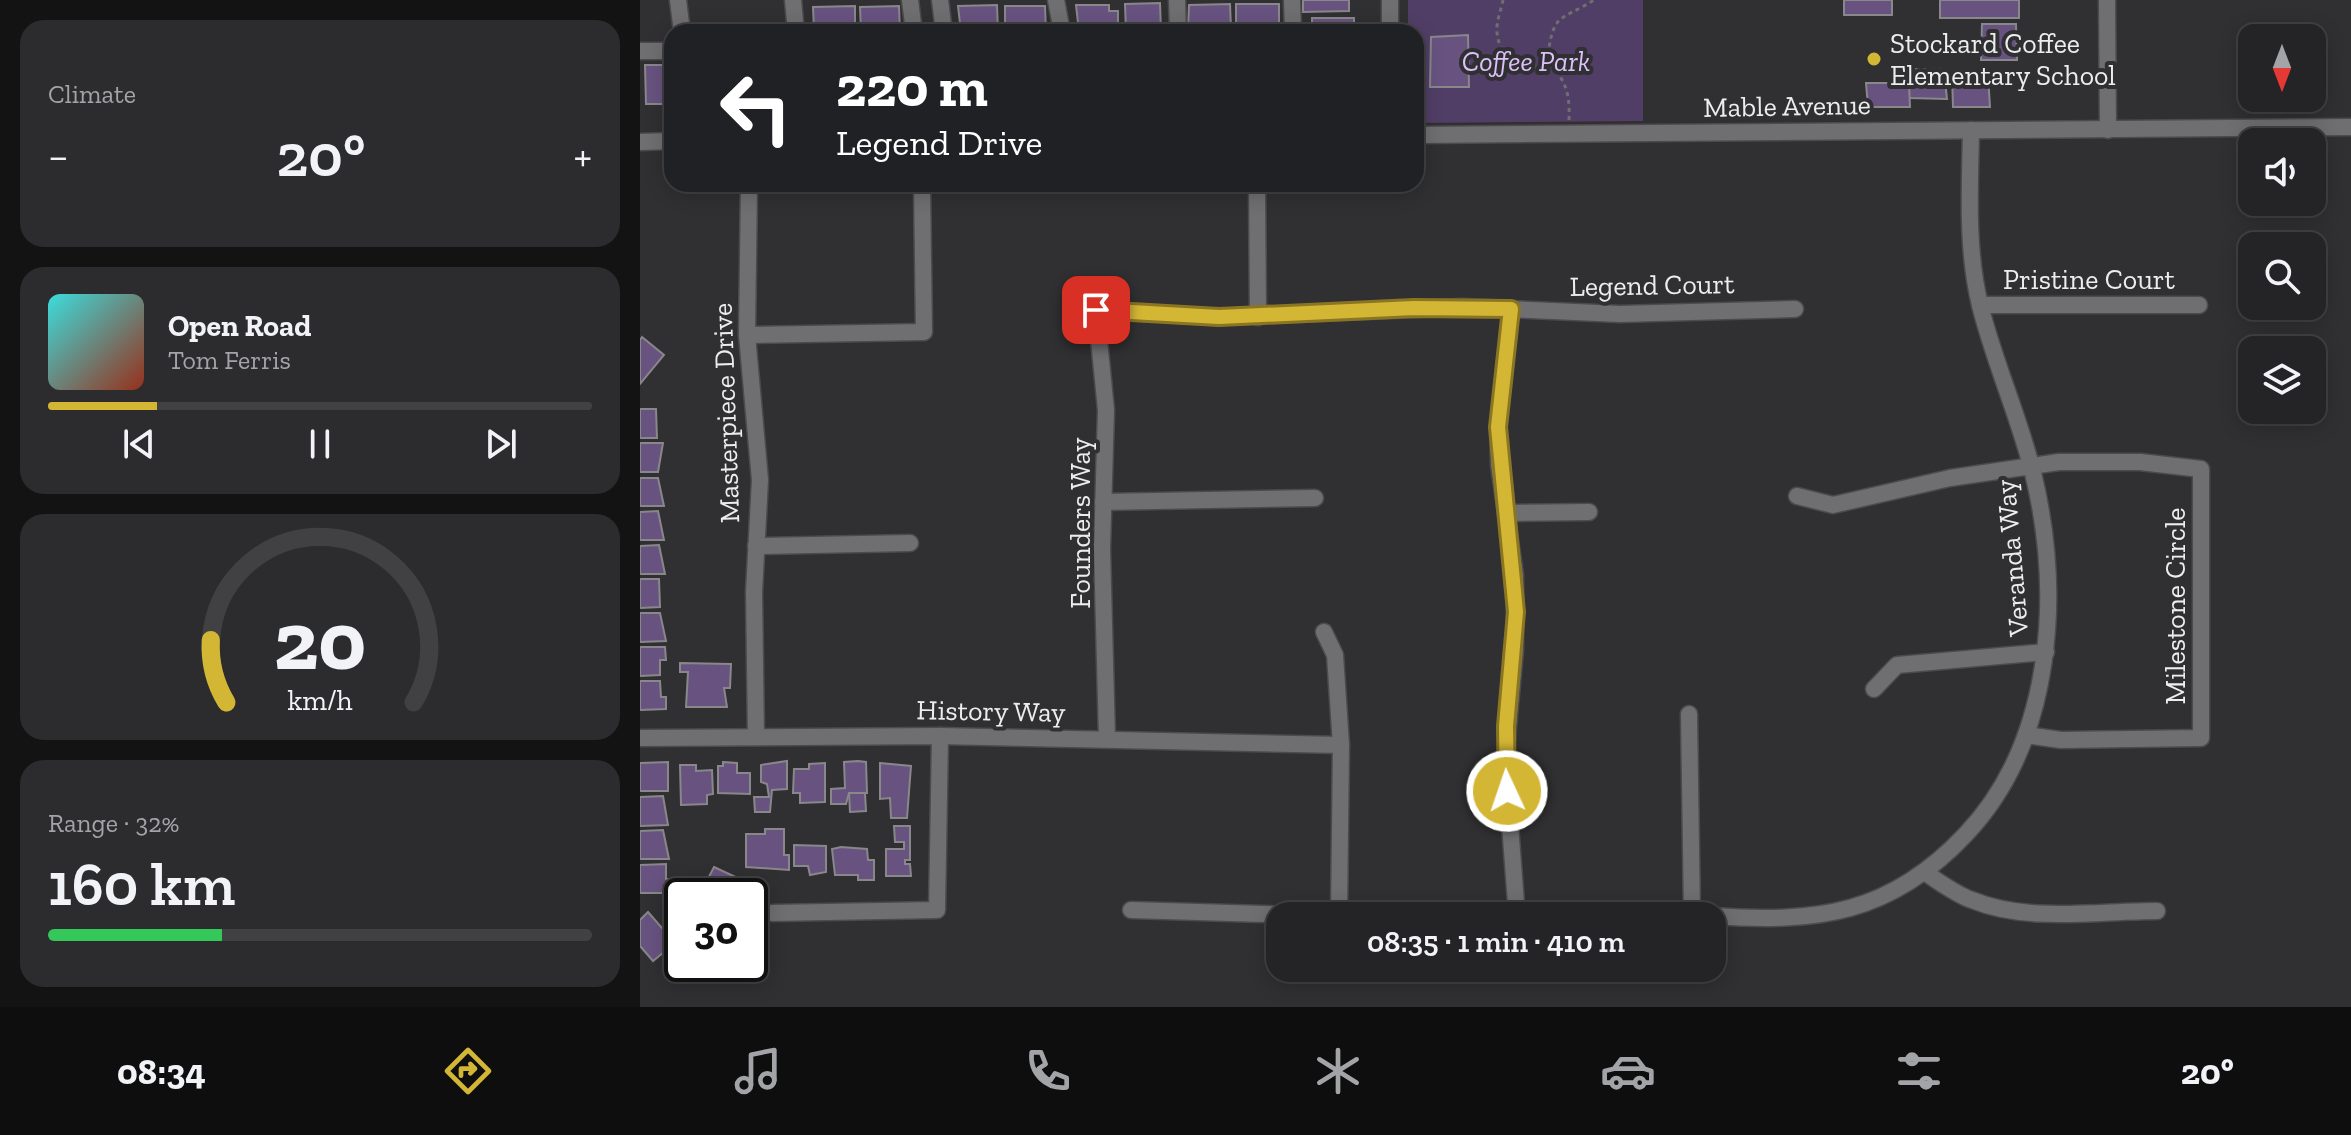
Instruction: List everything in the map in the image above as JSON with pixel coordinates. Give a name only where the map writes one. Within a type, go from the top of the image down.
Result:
[{"type":"street","points":[[678,0],[681,24]]},
{"type":"street","points":[[793,0],[795,24]]},
{"type":"street","points":[[910,0],[913,24]]},
{"type":"street","points":[[940,0],[943,24]]},
{"type":"street","points":[[1056,0],[1060,24]]},
{"type":"street","points":[[1177,0],[1178,24]]},
{"type":"street","points":[[1292,0],[1293,24]]},
{"type":"street","points":[[1390,0],[1390,24]]},
{"type":"street","points":[[2107,0],[2108,130]]},
{"type":"street","points":[[640,51],[664,51]]},
{"type":"street","name":"Mable Avenue","points":[[1424,135],[2351,127]]},
{"type":"street","name":"Veranda Way","points":[[1726,917],[1772,920],[1833,914],[1892,892],[1924,872],[1975,825],[1993,801],[2026,735],[2046,652],[2046,578],[2030,464],[1980,305],[1970,239],[1971,130]]},
{"type":"street","points":[[640,142],[664,141]]},
{"type":"street","name":"Masterpiece Drive","points":[[749,192],[747,335],[760,480],[756,546],[756,737]]},
{"type":"street","points":[[747,335],[924,332],[922,192]]},
{"type":"street","points":[[1257,192],[1258,317]]},
{"type":"street","name":"Pristine Court","points":[[1980,305],[2199,305]]},
{"type":"street","name":"Legend Court","points":[[1096,310],[1258,317],[1414,308],[1620,314],[1795,309]]},
{"type":"street","points":[[1511,309],[1498,427],[1516,612],[1505,760],[1516,902]]},
{"type":"street","name":"Founders Way","points":[[1096,310],[1106,410],[1103,502],[1107,738]]},
{"type":"street","name":"Milestone Circle","points":[[2026,735],[2061,740],[2201,738],[2201,469],[2101,460],[2030,464]]},
{"type":"street","points":[[1797,496],[1833,505],[1910,486],[2030,464]]},
{"type":"street","points":[[1103,502],[1315,498]]},
{"type":"street","points":[[1506,513],[1589,512]]},
{"type":"street","points":[[756,546],[910,543]]},
{"type":"street","points":[[1324,632],[1335,655],[1341,745],[1339,902]]},
{"type":"street","points":[[1874,689],[1897,665],[2046,652]]},
{"type":"street","points":[[1689,714],[1692,902]]},
{"type":"street","points":[[772,913],[937,910],[940,736]]},
{"type":"street","name":"History Way","points":[[640,738],[940,736],[1341,745]]},
{"type":"street","points":[[1924,872],[1954,892],[1996,908],[2022,912],[2157,911]]},
{"type":"street","points":[[1131,910],[1266,914]]},
{"type":"path","points":[[1503,0],[1497,29],[1501,51],[1519,66],[1553,67],[1567,61]]},
{"type":"path","points":[[1568,134],[1570,96],[1566,82],[1547,61],[1551,32],[1564,13],[1594,0]]},
{"type":"green space","name":"Coffee Park","points":[[1408,0],[1643,0],[1643,121],[1424,123],[1424,24],[1408,24]]},
{"type":"building","points":[[1303,0],[1349,0],[1349,11],[1303,12]]},
{"type":"building","points":[[1844,0],[1892,0],[1892,15],[1844,15]]},
{"type":"building","points":[[1940,0],[2019,0],[2019,18],[1940,18]]},
{"type":"building","points":[[1160,3],[1161,24],[1126,24],[1125,4]]},
{"type":"building","points":[[1230,4],[1231,24],[1188,24],[1189,5]]},
{"type":"building","points":[[1236,4],[1279,4],[1279,24],[1236,24]]},
{"type":"building","points":[[997,5],[998,24],[960,24],[958,6]]},
{"type":"building","points":[[1076,5],[1109,5],[1109,11],[1118,11],[1118,24],[1078,24]]},
{"type":"building","points":[[855,6],[855,24],[814,24],[813,7]]},
{"type":"building","points":[[899,6],[900,24],[861,24],[860,7]]},
{"type":"building","points":[[1005,6],[1045,6],[1046,24],[1005,24]]},
{"type":"building","points":[[1312,18],[1354,18],[1354,24],[1312,24]]},
{"type":"building","points":[[1982,24],[2016,24],[2017,60],[1981,60]]},
{"type":"building","points":[[1468,35],[1469,87],[1430,87],[1431,37]]},
{"type":"building","points":[[645,65],[664,65],[664,104],[646,104]]},
{"type":"building","points":[[1909,69],[1944,70],[1947,99],[1909,98]]},
{"type":"building","points":[[1952,75],[1988,75],[1990,107],[1953,107]]},
{"type":"building","points":[[1866,83],[1909,83],[1910,107],[1868,107]]},
{"type":"building","points":[[642,337],[664,355],[640,384],[640,340]]},
{"type":"building","points":[[640,409],[656,409],[657,438],[640,438]]},
{"type":"building","points":[[640,443],[663,443],[658,472],[640,472]]},
{"type":"building","points":[[640,478],[658,478],[664,506],[640,506]]},
{"type":"building","points":[[658,511],[664,540],[640,540],[640,512]]},
{"type":"building","points":[[659,545],[665,574],[640,574],[640,546]]},
{"type":"building","points":[[640,579],[659,579],[660,607],[640,608]]},
{"type":"building","points":[[640,613],[660,613],[666,641],[640,642]]},
{"type":"building","points":[[640,647],[665,647],[666,660],[660,660],[660,675],[640,676]]},
{"type":"building","points":[[680,663],[731,664],[730,688],[724,688],[727,707],[686,707],[688,672],[680,672]]},
{"type":"building","points":[[640,681],[660,681],[661,697],[666,697],[666,709],[640,710]]},
{"type":"building","points":[[787,761],[787,789],[772,790],[770,812],[755,812],[754,797],[769,797],[767,784],[761,782],[761,765]]},
{"type":"building","points":[[668,762],[668,791],[640,791],[640,763]]},
{"type":"building","points":[[723,762],[737,763],[737,773],[750,773],[750,794],[718,793],[718,766],[723,766]]},
{"type":"building","points":[[844,762],[866,762],[867,793],[849,793],[846,804],[831,804],[831,789],[845,788]]},
{"type":"building","points":[[825,763],[825,802],[800,803],[800,793],[793,793],[794,769],[809,769],[809,764]]},
{"type":"building","points":[[880,763],[911,766],[907,818],[891,818],[890,798],[880,799]]},
{"type":"building","points":[[680,765],[696,765],[696,771],[712,770],[713,794],[707,795],[707,804],[681,805]]},
{"type":"building","points":[[849,793],[865,793],[866,811],[850,812]]},
{"type":"building","points":[[663,796],[668,825],[640,826],[640,797]]},
{"type":"building","points":[[894,826],[910,826],[910,860],[905,860],[905,864],[910,864],[911,876],[886,876],[886,849],[904,849],[904,842],[895,842]]},
{"type":"building","points":[[765,829],[784,829],[784,855],[789,855],[789,870],[746,867],[746,834],[765,834]]},
{"type":"building","points":[[663,830],[669,859],[640,859],[640,831]]},
{"type":"building","points":[[794,845],[826,846],[826,872],[810,875],[808,866],[794,866]]},
{"type":"building","points":[[832,849],[867,849],[868,860],[874,860],[874,880],[858,880],[858,875],[835,875]]},
{"type":"building","points":[[666,864],[664,893],[640,893],[640,865]]},
{"type":"building","points":[[714,867],[738,878],[708,878]]},
{"type":"building","points":[[648,912],[664,930],[664,952],[653,961],[640,946],[640,920]]},
{"type":"place","name":"Stockard Coffee Elementary School","points":[[1874,59]]},
{"type":"route","points":[[1096,310],[1258,317],[1414,308],[1511,309],[1498,427],[1499,465],[1515,575],[1516,612],[1506,726],[1507,791]]}]
